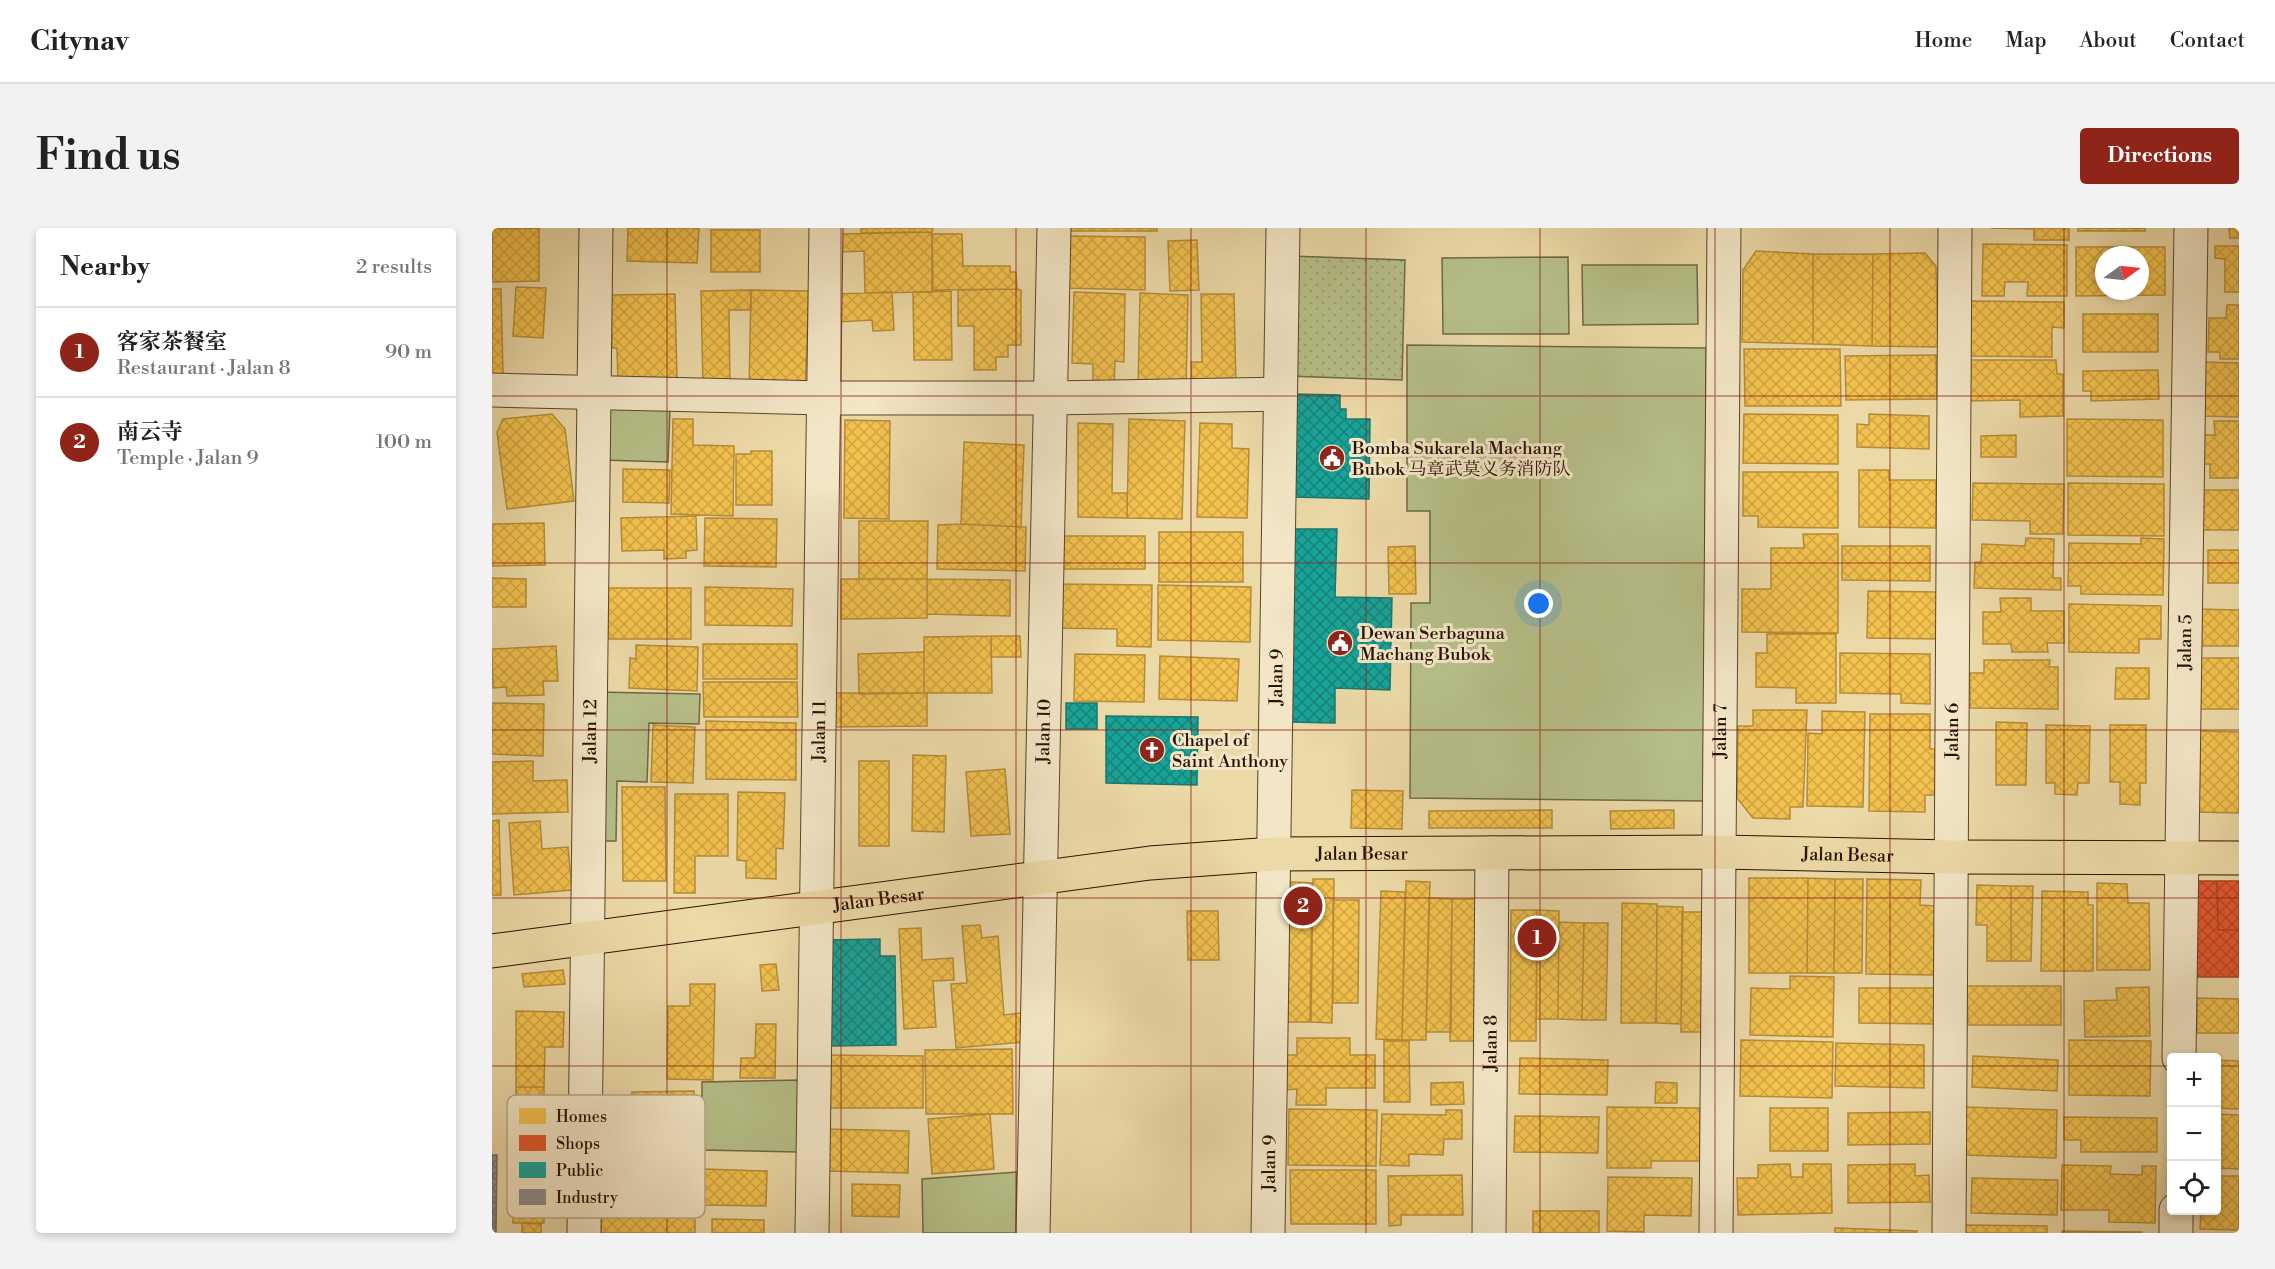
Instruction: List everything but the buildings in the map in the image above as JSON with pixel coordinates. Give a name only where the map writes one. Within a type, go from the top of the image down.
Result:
[{"type":"main road","name":"Jalan Besar","points":[[492,951],[1150,863],[1274,854],[1720,852],[1951,857],[2239,858]]},
{"type":"street","name":"Jalan 12","points":[[586,1095],[596,228]]},
{"type":"street","name":"Jalan 11","points":[[812,1233],[826,228]]},
{"type":"street","name":"Jalan 10","points":[[1034,1233],[1054,228]]},
{"type":"street","name":"Jalan 9","points":[[1268,1233],[1283,228]]},
{"type":"street","name":"Jalan 7","points":[[1716,1233],[1724,228]]},
{"type":"street","name":"Jalan 6","points":[[1949,1233],[1955,228]]},
{"type":"street","name":"Jalan 5","points":[[2179,1053],[2191,228]]},
{"type":"street","points":[[492,390],[824,398],[1051,398],[1281,394]]},
{"type":"street","name":"Jalan 8","points":[[1489,1233],[1492,853]]},
{"type":"street","points":[[2176,1215],[2176,1233]]},
{"type":"street","name":"Jalan 12","points":[[584,1218],[584,1233]]},
{"type":"green space","points":[[1290,256],[1405,260],[1402,380],[1287,376]]},
{"type":"green space","points":[[1568,257],[1569,334],[1443,334],[1442,258]]},
{"type":"green space","points":[[1582,265],[1697,265],[1698,324],[1583,325]]},
{"type":"green space","points":[[1407,345],[1706,348],[1704,801],[1410,798],[1411,603],[1430,603],[1430,511],[1407,511]]},
{"type":"green space","points":[[604,407],[670,409],[668,462],[602,460]]},
{"type":"green space","points":[[595,692],[700,694],[699,724],[649,723],[647,782],[617,781],[616,841],[592,841]]},
{"type":"green space","points":[[800,1080],[798,1152],[705,1150],[705,1095],[702,1095],[702,1082]]},
{"type":"green space","points":[[1017,1172],[1016,1233],[923,1233],[922,1179]]},
{"type":"place","name":"Bomba Sukarela Machang Bubok 马章武莫义务消防队","points":[[1332,458]]},
{"type":"place","name":"Dewan Serbaguna Machang Bubok","points":[[1340,643]]},
{"type":"place","name":"Chapel of Saint Anthony","points":[[1152,750]]},
{"type":"place","name":"南云寺","points":[[1303,906]]},
{"type":"place","name":"客家茶餐室","points":[[1537,938]]}]
